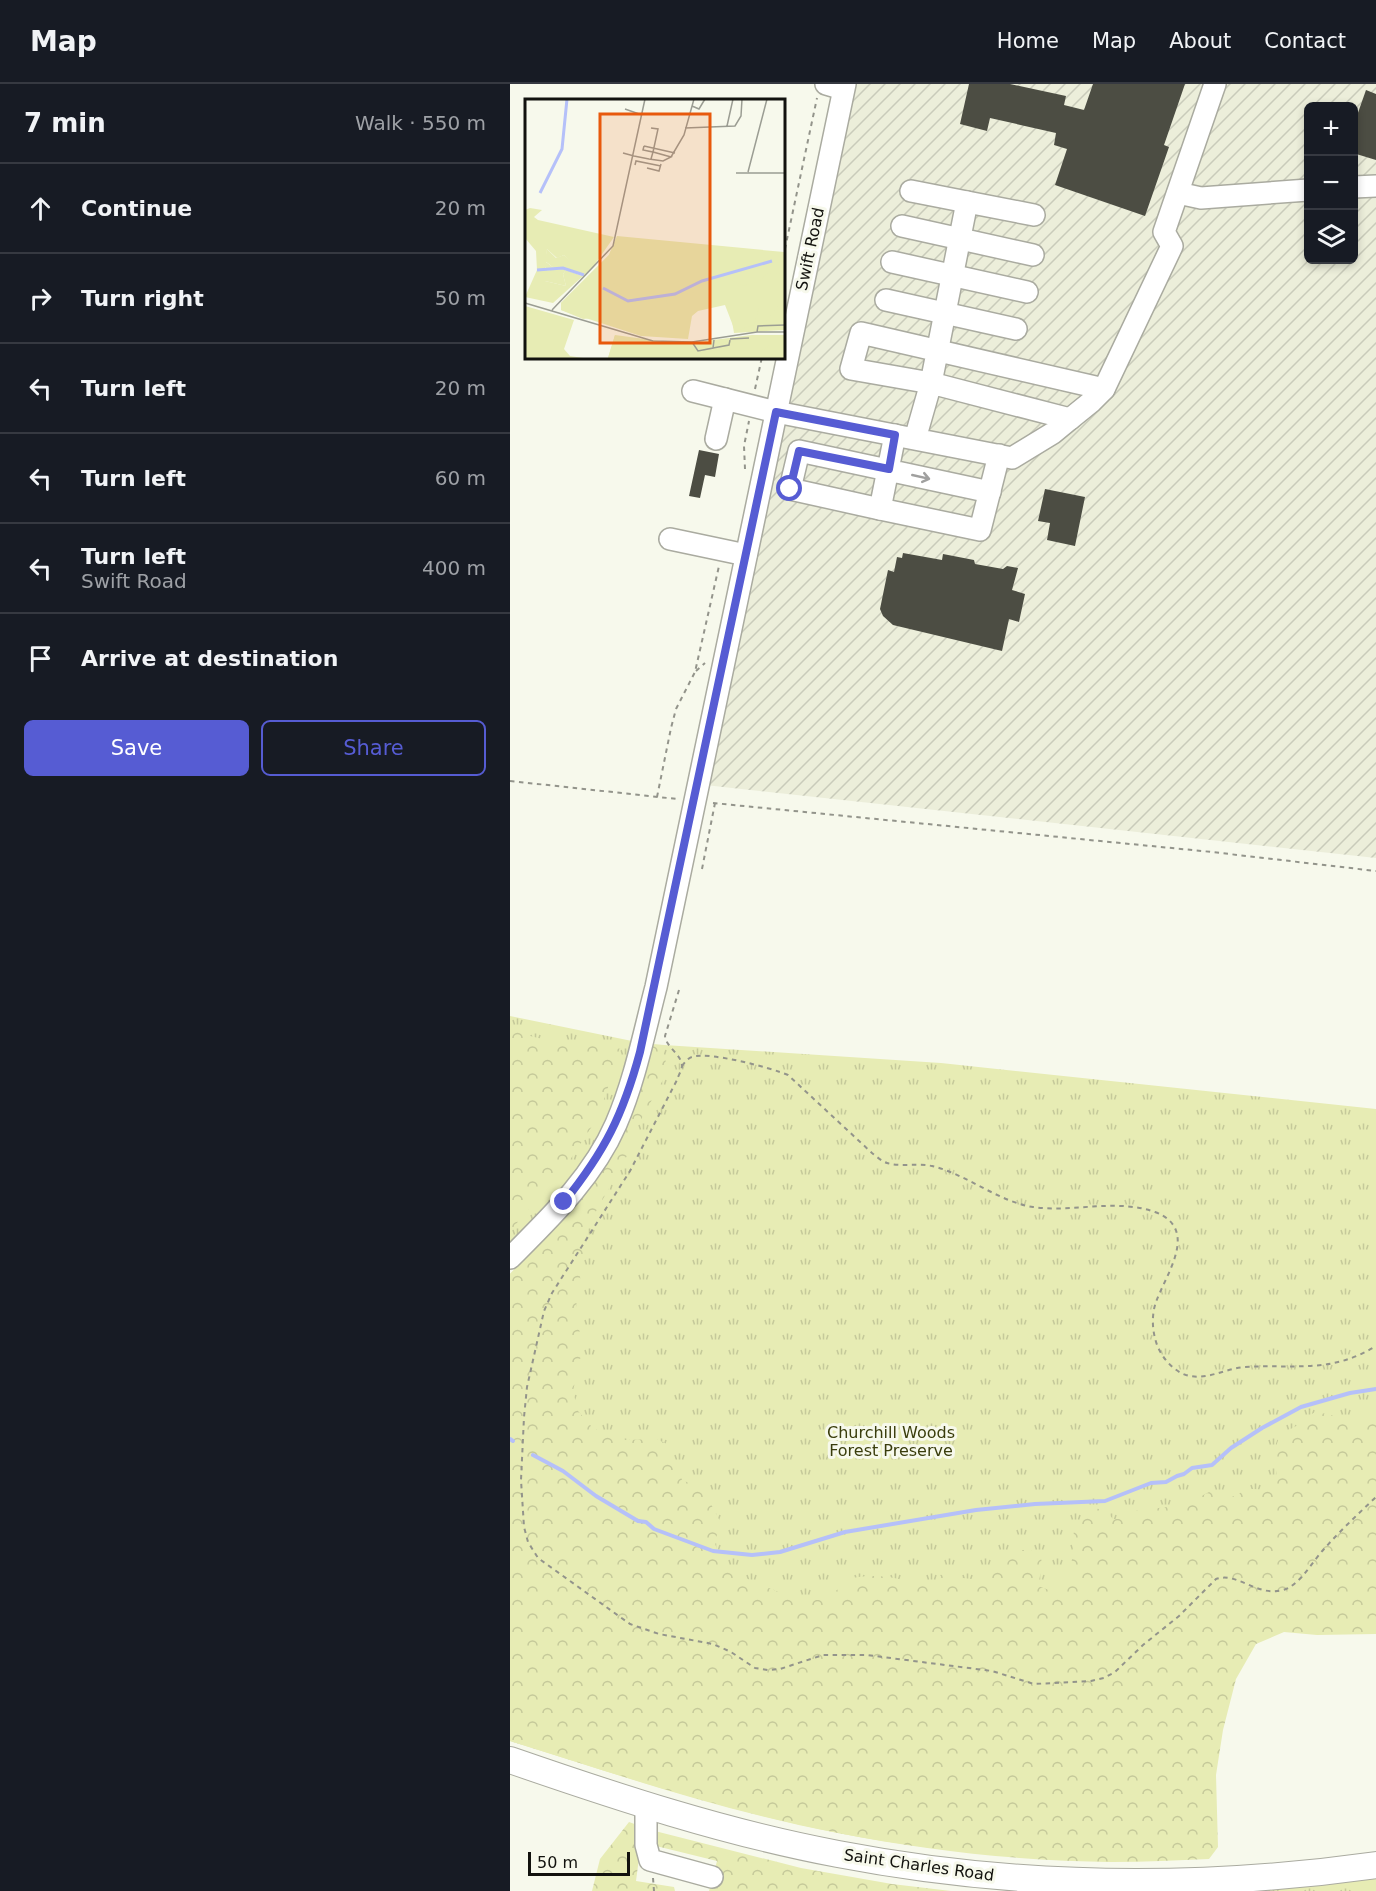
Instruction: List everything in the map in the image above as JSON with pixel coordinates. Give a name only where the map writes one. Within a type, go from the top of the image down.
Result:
[{"type":"main road","name":"Saint Charles Road","points":[[510,1760],[646,1806],[814,1849],[926,1869],[1096,1882],[1241,1885],[1376,1865]]},
{"type":"street","points":[[693,391],[776,412],[1012,458],[1053,433],[1104,389],[1172,246],[1164,232],[1215,84]]},
{"type":"street","name":"Swift Road","points":[[510,1258],[564,1202],[590,1168],[609,1137],[627,1097],[640,1052],[658,976],[776,412],[833,88]]},
{"type":"street","points":[[1358,187],[1376,186]]},
{"type":"street","points":[[911,190],[1034,216]]},
{"type":"street","points":[[1178,193],[1202,198],[1304,190]]},
{"type":"street","points":[[880,509],[889,469],[931,383],[967,202]]},
{"type":"street","points":[[902,226],[1033,255]]},
{"type":"street","points":[[892,262],[1027,292]]},
{"type":"street","points":[[886,300],[1016,329]]},
{"type":"street","points":[[1070,418],[931,383],[851,369],[861,333],[1104,389]]},
{"type":"street","points":[[716,439],[725,399]]},
{"type":"street","points":[[990,492],[799,451],[790,489],[980,530],[990,492],[999,455]]},
{"type":"street","points":[[670,539],[746,555]]},
{"type":"street","points":[[646,1806],[646,1845],[650,1860],[712,1877]]},
{"type":"path","points":[[784,255],[833,88]]},
{"type":"path","points":[[754,395],[762,358]]},
{"type":"path","points":[[746,475],[744,446],[750,415]]},
{"type":"path","points":[[657,797],[676,709],[695,672],[720,562]]},
{"type":"path","points":[[510,781],[677,799]]},
{"type":"path","points":[[708,802],[1212,852],[1376,871]]},
{"type":"path","points":[[702,869],[715,803]]},
{"type":"path","points":[[679,990],[665,1029],[665,1036],[682,1066]]},
{"type":"path","points":[[1376,1346],[1347,1361],[1328,1366],[1245,1367],[1196,1377],[1184,1374],[1176,1370],[1163,1355],[1155,1340],[1153,1329],[1155,1303],[1177,1253],[1179,1242],[1177,1234],[1166,1218],[1154,1212],[1108,1205],[1032,1207],[933,1166],[887,1163],[872,1153],[788,1075],[776,1070],[703,1055],[689,1058],[682,1066],[630,1171],[552,1293],[544,1311],[527,1387],[521,1480],[524,1527],[528,1542],[538,1558],[630,1624],[659,1634],[713,1644],[755,1668],[768,1670],[780,1669],[823,1655],[859,1655],[985,1669],[1034,1683],[1092,1681],[1115,1672],[1143,1645],[1179,1616],[1216,1579],[1223,1576],[1259,1590],[1276,1591],[1289,1588],[1376,1497]]},
{"type":"shaded area","points":[[852,84],[1376,84],[1376,858],[705,785]]},
{"type":"green space","points":[[510,1016],[632,1041],[619,1094],[600,1133],[568,1184],[510,1246]]},
{"type":"green space","points":[[510,1028],[536,1038],[621,1049],[598,1117],[566,1166],[510,1231]]},
{"type":"green space","name":"Churchill Woods Forest Preserve","points":[[649,1044],[941,1063],[1376,1109],[1376,1589],[1232,1611],[1114,1862],[976,1853],[907,1845],[838,1833],[714,1804],[510,1741],[510,1274],[583,1195]]},
{"type":"green space","points":[[649,1044],[662,1045],[666,1063],[664,1078],[638,1125],[628,1154],[589,1224],[580,1276],[581,1288],[576,1299],[583,1346],[573,1391],[578,1411],[591,1426],[605,1435],[626,1440],[656,1439],[667,1444],[682,1480],[703,1489],[722,1525],[714,1541],[723,1563],[742,1576],[783,1593],[819,1600],[831,1596],[844,1580],[860,1577],[888,1577],[924,1584],[936,1583],[940,1575],[951,1573],[972,1579],[1019,1550],[1030,1550],[1041,1557],[1042,1566],[1038,1586],[1049,1590],[1066,1575],[1070,1568],[1075,1524],[1087,1517],[1095,1508],[1106,1511],[1113,1519],[1118,1519],[1125,1512],[1184,1505],[1211,1491],[1218,1492],[1224,1499],[1238,1495],[1245,1488],[1271,1487],[1275,1481],[1278,1442],[1284,1432],[1315,1412],[1355,1419],[1369,1414],[1376,1406],[1376,1634],[1317,1635],[1284,1632],[1256,1644],[1236,1679],[1223,1730],[1216,1775],[1218,1847],[1209,1859],[1113,1862],[1044,1860],[940,1850],[872,1839],[796,1824],[714,1803],[510,1741],[510,1274],[583,1195]]},
{"type":"green space","points":[[629,1822],[640,1826],[641,1843],[636,1881],[674,1887],[675,1891],[592,1891],[600,1859]]},
{"type":"green space","points":[[651,1830],[801,1868],[892,1884],[951,1891],[709,1891],[717,1861],[652,1845]]},
{"type":"green space","points":[[1376,1876],[1376,1891],[1252,1891]]},
{"type":"building","points":[[969,84],[1010,84],[1066,96],[1064,105],[1084,110],[1093,84],[1185,84],[1164,145],[1169,147],[1145,216],[1055,185],[1067,149],[1054,145],[1056,133],[990,118],[987,131],[960,124]]},
{"type":"building","points":[[1366,90],[1376,94],[1376,160],[1358,155],[1358,113]]},
{"type":"building","points":[[699,450],[719,454],[715,477],[705,475],[700,498],[689,496]]},
{"type":"building","points":[[1045,489],[1085,497],[1075,546],[1047,540],[1050,523],[1038,521]]},
{"type":"building","points":[[903,553],[942,560],[943,554],[974,560],[975,564],[1003,569],[1007,566],[1018,568],[1012,590],[1025,594],[1019,622],[1009,619],[1002,651],[893,625],[883,616],[880,609],[888,570],[894,572],[897,557],[902,558]]},
{"type":"waterway","points":[[533,1455],[563,1471],[596,1496],[638,1521],[646,1522],[654,1529],[713,1551],[752,1555],[780,1552],[845,1532],[976,1510],[1035,1504],[1105,1501],[1151,1483],[1166,1482],[1192,1468],[1212,1465],[1231,1448],[1301,1407],[1350,1393],[1376,1389]]},
{"type":"route","points":[[564,1202],[600,1154],[615,1126],[632,1082],[656,987],[776,412],[895,435],[889,469],[799,451],[790,489]]}]
